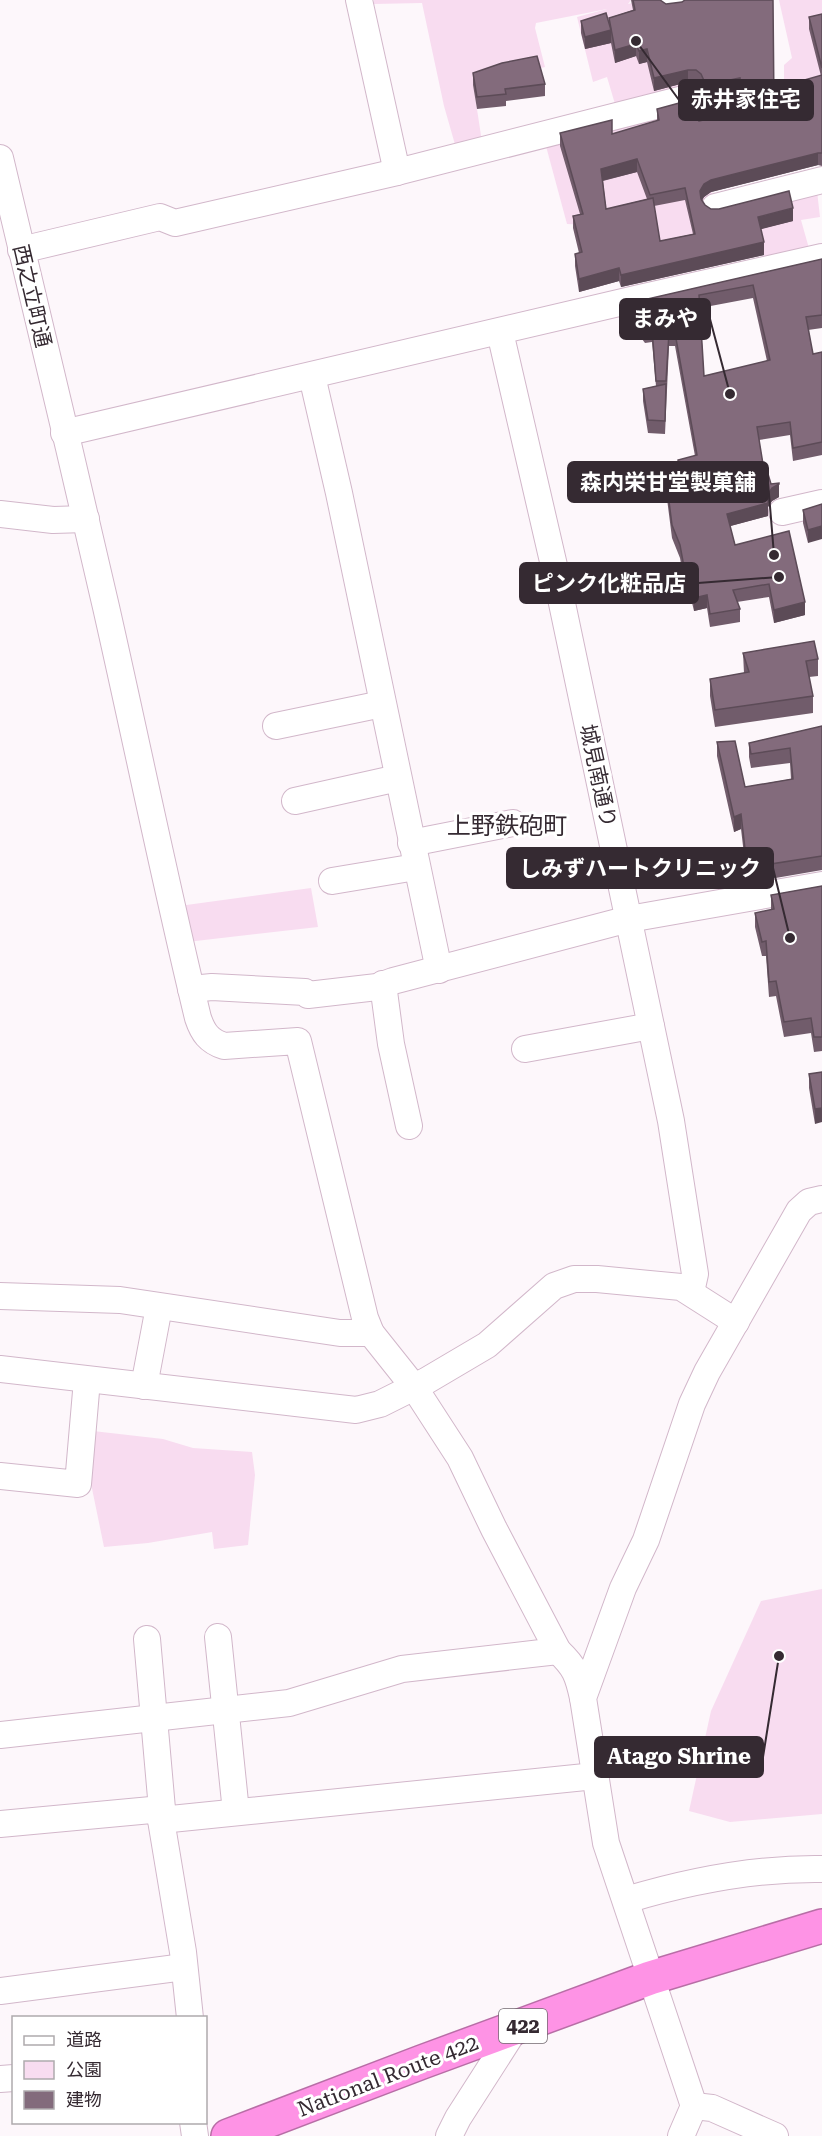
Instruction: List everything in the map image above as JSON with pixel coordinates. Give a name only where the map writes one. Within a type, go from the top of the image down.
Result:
[{"type":"highway","name":"National Route 422","points":[[228,2136],[650,1978],[822,1926]]},
{"type":"street","points":[[359,0],[397,172]]},
{"type":"street","points":[[21,250],[160,217],[175,223],[397,172],[691,97]]},
{"type":"street","name":"西之立町通","points":[[0,158],[86,519],[191,989],[204,1033],[215,1043],[224,1046],[298,1041],[365,1318],[371,1333]]},
{"type":"street","points":[[715,207],[822,180]]},
{"type":"street","points":[[64,433],[822,257]]},
{"type":"street","name":"城見南通り","points":[[500,332],[557,582],[671,1121],[695,1274],[691,1292]]},
{"type":"street","points":[[312,376],[339,493],[439,970]]},
{"type":"street","points":[[783,512],[822,503]]},
{"type":"street","points":[[0,514],[53,520],[86,519]]},
{"type":"street","points":[[276,726],[382,704]]},
{"type":"street","points":[[295,801],[398,778]]},
{"type":"street","points":[[332,881],[513,823]]},
{"type":"street","points":[[191,989],[212,987],[258,989],[305,992],[308,995],[383,984],[629,919],[822,885]]},
{"type":"street","points":[[383,984],[391,1044],[409,1126]]},
{"type":"street","points":[[525,1049],[651,1026]]},
{"type":"street","points":[[583,1698],[623,1588],[646,1540],[692,1404],[707,1372],[799,1211],[809,1202],[822,1198]]},
{"type":"street","points":[[0,1369],[356,1410],[380,1404],[426,1382],[487,1345],[554,1286],[574,1279],[681,1287],[736,1322]]},
{"type":"street","points":[[0,1296],[120,1300],[340,1333],[371,1333],[414,1387],[460,1458],[494,1529],[558,1651],[572,1664],[578,1674],[606,1843],[694,2106],[681,2136]]},
{"type":"street","points":[[144,1386],[159,1307]]},
{"type":"street","points":[[0,1476],[78,1484],[87,1380]]},
{"type":"street","points":[[218,1637],[236,1812]]},
{"type":"street","points":[[147,1639],[161,1814],[190,2016]]},
{"type":"street","points":[[0,1735],[289,1703],[402,1669],[558,1651]]},
{"type":"street","points":[[0,1824],[161,1814],[236,1812],[595,1776]]},
{"type":"street","points":[[626,1900],[719,1877],[822,1869]]},
{"type":"street","points":[[0,1991],[184,1966]]},
{"type":"street","points":[[449,2136],[515,2029]]},
{"type":"street","points":[[694,2106],[712,2108],[775,2136]]},
{"type":"green space","points":[[374,0],[631,0],[628,4],[645,0],[669,0],[689,89],[615,104],[607,77],[593,82],[577,17],[607,9],[536,23],[535,28],[545,67],[473,83],[482,142],[456,148],[444,106],[422,3],[374,4]]},
{"type":"green space","points":[[779,0],[822,0],[822,87],[784,95],[784,65],[792,58]]},
{"type":"green space","points":[[691,97],[714,202],[694,241],[598,261],[587,225],[567,224],[543,135]]},
{"type":"green space","points":[[816,182],[820,217],[801,220],[810,252],[765,260],[758,229],[786,189]]},
{"type":"green space","points":[[311,888],[318,927],[187,942],[179,906]]},
{"type":"green space","points":[[93,1431],[163,1439],[193,1448],[252,1452],[255,1475],[248,1545],[214,1549],[212,1532],[148,1543],[104,1547],[88,1469]]},
{"type":"green space","points":[[822,1589],[822,1814],[730,1822],[689,1811],[711,1711],[761,1601]]},
{"type":"building","points":[[633,0],[660,0],[666,4],[685,0],[773,0],[774,106],[807,98],[801,81],[822,75],[822,153],[711,180],[704,184],[700,191],[701,199],[711,209],[789,191],[793,208],[758,217],[764,242],[621,275],[619,268],[579,279],[575,254],[582,252],[573,216],[583,214],[560,133],[612,120],[612,134],[659,120],[657,109],[694,99],[699,121],[744,110],[740,78],[706,85],[701,74],[696,70],[688,70],[654,78],[647,49],[639,51],[636,44],[615,50],[609,18],[635,10]],"holes":[[[637,159],[650,195],[685,188],[695,234],[660,241],[653,198],[606,209],[601,169]]]},
{"type":"building","points":[[606,13],[611,30],[585,37],[581,21]]},
{"type":"building","points":[[822,14],[822,68],[809,17]]},
{"type":"building","points":[[537,56],[545,84],[505,89],[506,94],[477,97],[473,73],[502,63]]},
{"type":"building","points":[[822,259],[822,315],[806,317],[813,354],[822,352],[822,442],[793,448],[790,422],[757,427],[763,464],[765,464],[771,484],[779,484],[768,494],[768,503],[727,514],[735,545],[789,531],[805,602],[774,610],[769,584],[733,590],[740,609],[710,614],[707,595],[694,598],[689,577],[687,577],[687,567],[684,567],[680,545],[672,525],[666,478],[680,477],[678,460],[697,455],[675,333],[669,333],[666,381],[656,381],[652,329],[645,330],[637,322],[630,303]],"holes":[[[753,285],[770,360],[704,376],[699,295]]]},
{"type":"building","points":[[666,384],[665,421],[648,420],[643,389]]},
{"type":"building","points":[[822,504],[822,526],[808,530],[803,510]]},
{"type":"building","points":[[814,641],[818,659],[806,661],[813,696],[715,710],[710,679],[749,672],[743,653]]},
{"type":"building","points":[[822,726],[822,856],[747,866],[741,814],[734,817],[717,742],[735,741],[745,787],[793,779],[790,748],[751,754],[749,743]]},
{"type":"building","points":[[822,886],[822,1037],[814,1037],[811,1018],[784,1022],[776,981],[769,982],[766,941],[762,942],[755,913],[774,909],[771,895]]},
{"type":"building","points":[[822,1072],[822,1108],[815,1109],[809,1074]]},
{"type":"place","name":"赤井家住宅","points":[[636,41]]},
{"type":"place","name":"まみや","points":[[730,394]]},
{"type":"place","name":"森内栄甘堂製菓舗","points":[[774,555]]},
{"type":"place","name":"ピンク化粧品店","points":[[779,577]]},
{"type":"place","name":"しみずハートクリニック","points":[[790,938]]},
{"type":"place","name":"Atago Shrine","points":[[779,1656]]},
{"type":"district","name":"上野鉄砲町","points":[[507,826]]}]
